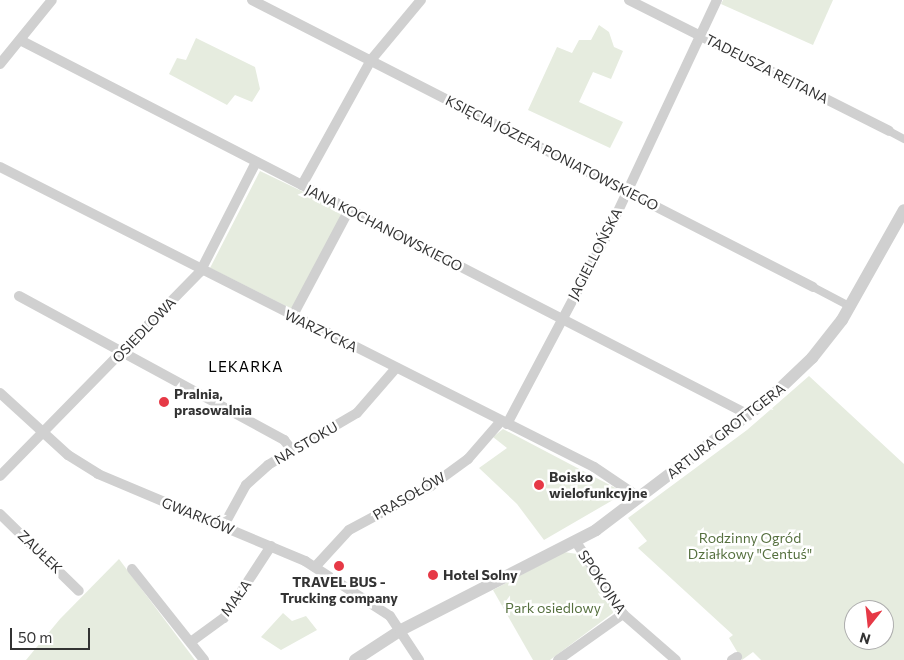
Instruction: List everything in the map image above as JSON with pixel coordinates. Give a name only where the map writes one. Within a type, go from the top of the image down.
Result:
[{"type":"street","points":[[0,64],[52,0]]},
{"type":"street","name":"KSIĘCIA JÓZEFA PONIATOWSKIEGO","points":[[252,0],[851,307]]},
{"type":"street","points":[[302,185],[371,60],[421,0]]},
{"type":"street","name":"TADEUSZA REJTANA","points":[[629,0],[904,139]]},
{"type":"street","name":"JAGIELLOŃSKA","points":[[504,422],[561,318],[626,192],[717,0]]},
{"type":"street","name":"JANA KOCHANOWSKIEGO","points":[[20,40],[749,415]]},
{"type":"street","name":"OSIEDLOWA","points":[[0,476],[45,434],[200,272],[256,162]]},
{"type":"street","name":"WARZYCKA","points":[[0,167],[200,272],[614,478],[640,498]]},
{"type":"street","points":[[292,317],[349,210]]},
{"type":"street","name":"ARTURA GROTTGERA","points":[[355,660],[401,630],[576,542],[640,498],[749,415],[804,368],[851,307],[904,210]]},
{"type":"street","points":[[19,296],[120,354],[284,440],[291,449]]},
{"type":"street","name":"NA STOKU","points":[[224,525],[246,485],[291,449],[358,413],[396,368]]},
{"type":"street","name":"GWARKÓW","points":[[0,393],[45,434],[104,477],[224,525],[315,567],[390,616],[420,660]]},
{"type":"street","name":"PRASOŁÓW","points":[[315,567],[349,530],[431,486],[468,459],[504,422]]},
{"type":"street","name":"ZAUŁEK","points":[[0,514],[79,590]]},
{"type":"street","name":"SPOKOJNA","points":[[576,542],[623,614],[676,660]]},
{"type":"street","name":"MAŁA","points":[[192,641],[224,618],[271,546]]},
{"type":"street","points":[[132,569],[192,641],[204,660]]},
{"type":"street","points":[[558,660],[623,614]]},
{"type":"green space","points":[[723,0],[833,0],[813,45],[721,4]]},
{"type":"green space","points":[[599,25],[609,32],[614,47],[623,51],[611,79],[593,72],[579,102],[623,122],[610,148],[528,110],[557,47],[572,53],[579,40],[591,40]]},
{"type":"green space","points":[[196,38],[255,67],[260,89],[252,102],[235,95],[227,105],[169,74],[177,58],[186,60]]},
{"type":"green space","points":[[260,171],[339,209],[341,216],[292,309],[210,268]]},
{"type":"green space","name":"Rodzinny Ogród Działkowy \"Centuś\"","points":[[809,376],[904,464],[904,660],[761,660],[753,652],[742,660],[729,638],[733,635],[638,548],[647,541],[628,518],[747,430]]},
{"type":"green space","name":"Boisko wielofunkcyjne","points":[[503,429],[625,493],[544,540],[517,504],[479,468],[507,448],[493,437]]},
{"type":"green space","name":"Park osiedlowy","points":[[564,552],[577,554],[612,603],[613,613],[550,660],[533,660],[493,590]]},
{"type":"green space","points":[[119,559],[195,660],[26,660],[60,619]]},
{"type":"green space","points":[[283,613],[292,621],[306,616],[317,630],[281,650],[261,637]]},
{"type":"place","name":"Pralnia, prasowalnia","points":[[164,402]]},
{"type":"place","name":"Boisko wielofunkcyjne","points":[[539,485]]},
{"type":"place","name":"TRAVEL BUS - Trucking company","points":[[339,566]]},
{"type":"place","name":"Hotel Solny","points":[[433,575]]},
{"type":"district","name":"LEKARKA","points":[[246,367]]}]
